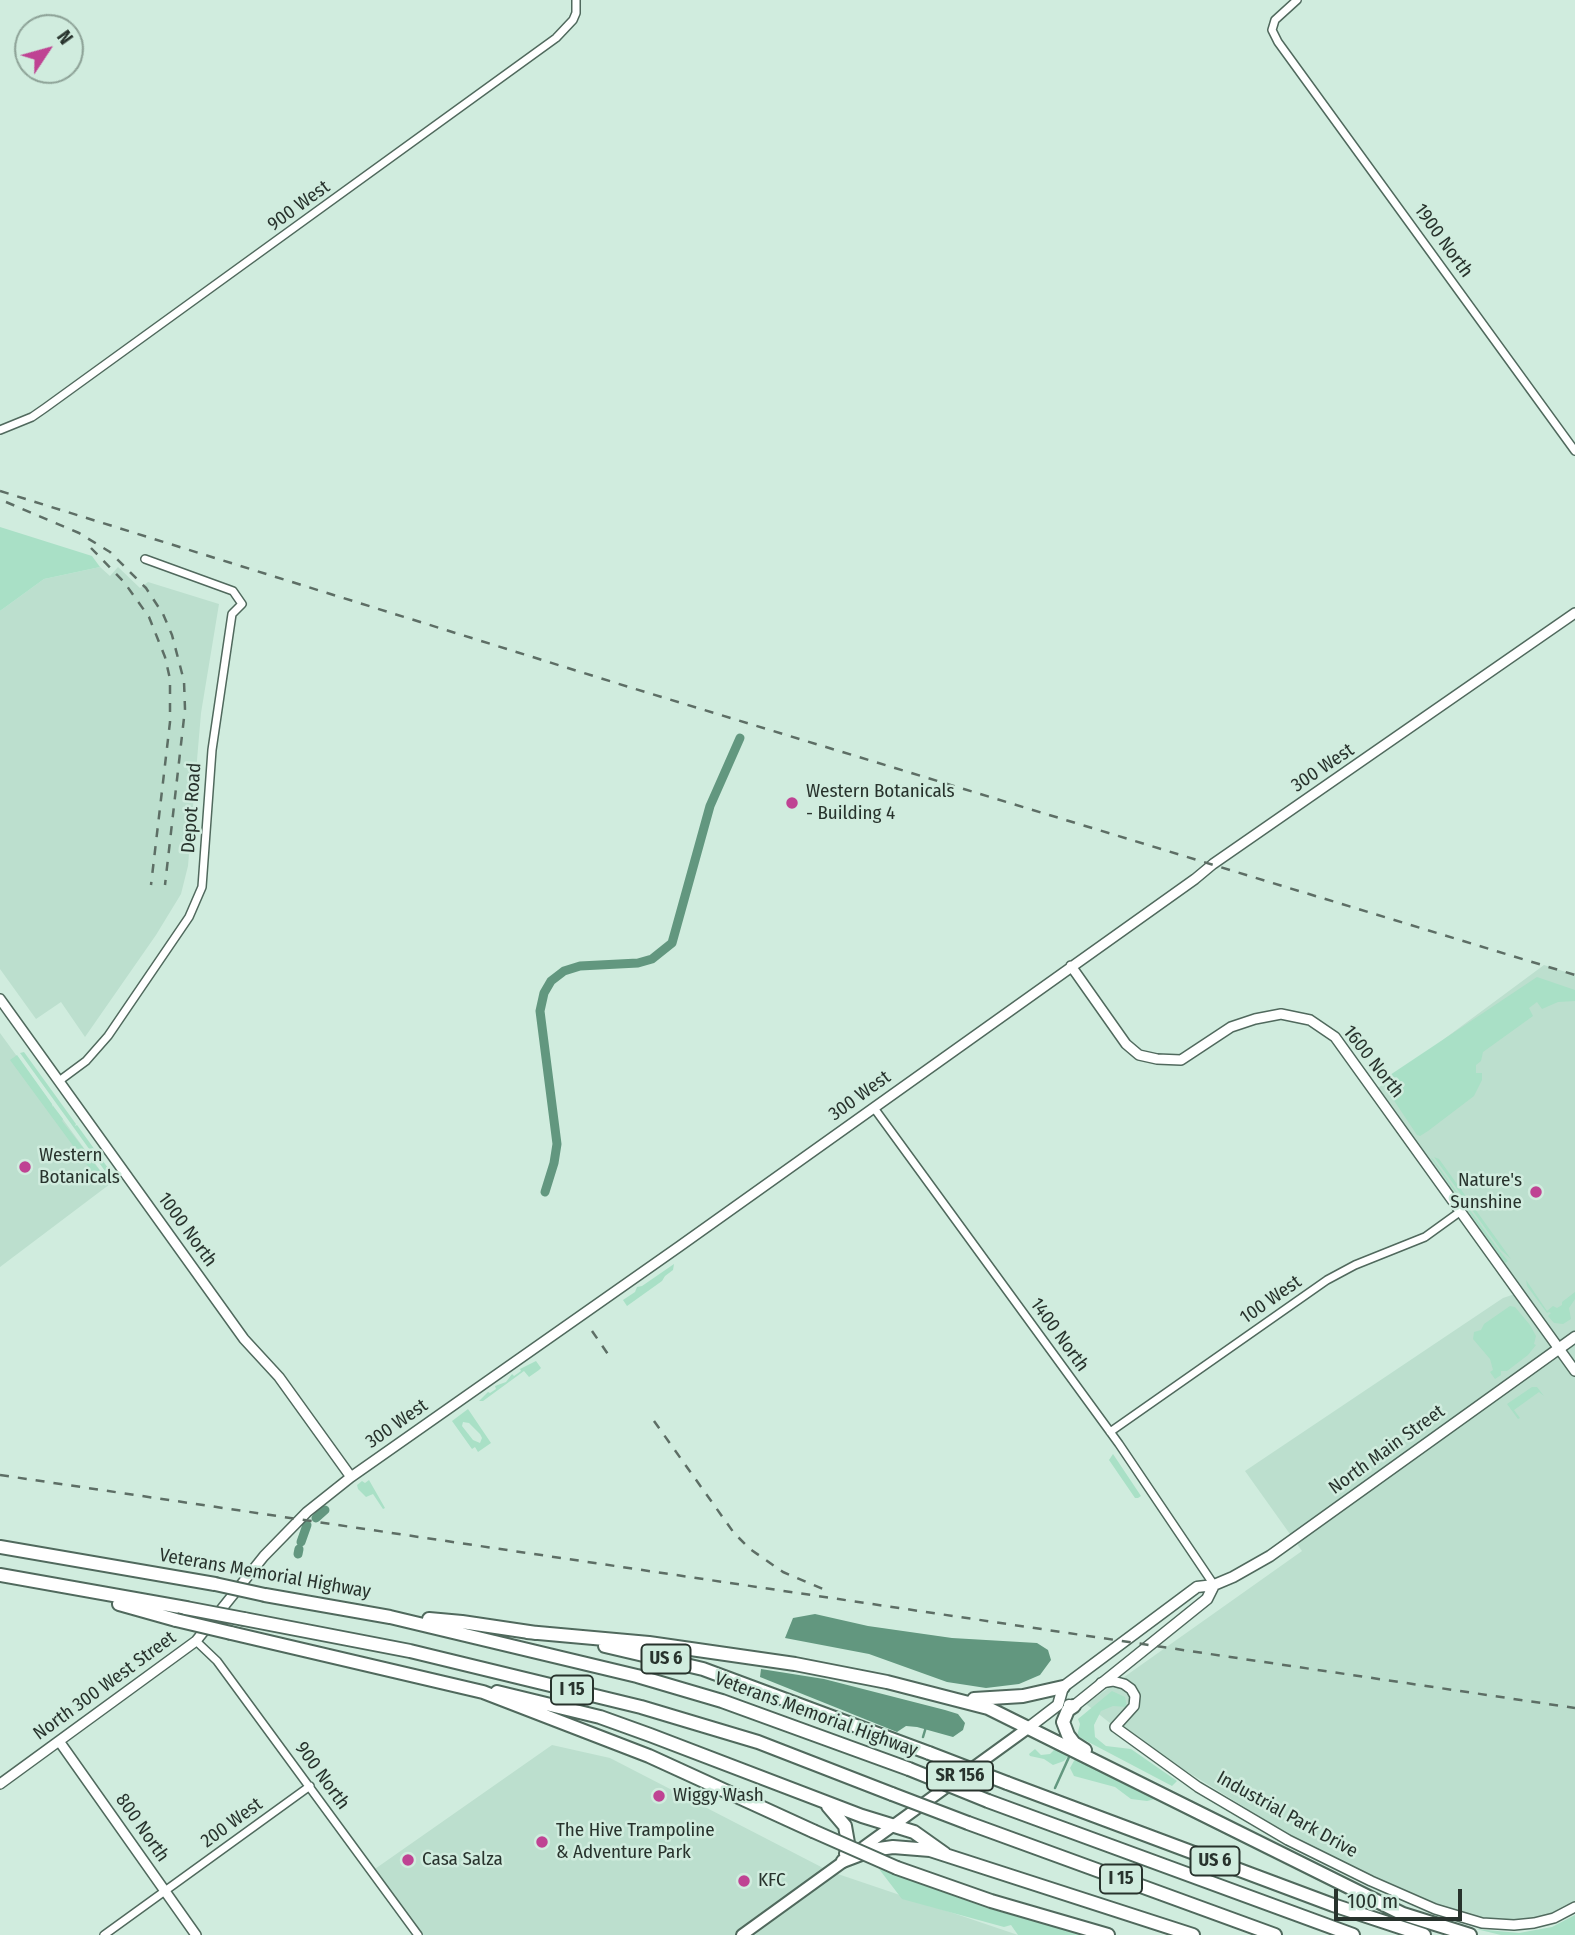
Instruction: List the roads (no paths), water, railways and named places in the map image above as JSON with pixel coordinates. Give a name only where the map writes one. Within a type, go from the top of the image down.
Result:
[{"type":"highway","name":"Veterans Memorial Highway","points":[[0,1547],[390,1617],[637,1676],[722,1701],[1353,1935]]},
{"type":"highway","name":"I 15","points":[[0,1575],[410,1651],[640,1707],[758,1742],[968,1823],[1275,1935]]},
{"type":"highway","points":[[51,1584],[176,1620],[483,1692],[649,1756],[897,1868],[991,1901],[1108,1935]]},
{"type":"highway","name":"US 6","points":[[390,1617],[461,1622],[527,1632],[641,1653],[703,1669],[1333,1905],[1424,1935]]},
{"type":"highway","points":[[527,1632],[649,1643],[795,1664],[887,1682],[996,1711],[1402,1914],[1469,1935]]},
{"type":"highway","points":[[953,1699],[986,1700],[1023,1696],[1063,1687]]},
{"type":"highway","points":[[483,1692],[492,1691],[600,1717],[914,1832],[945,1854]]},
{"type":"highway","points":[[1074,1706],[1068,1710],[1063,1722],[1068,1735],[1074,1743],[1111,1768]]},
{"type":"highway","points":[[816,1798],[831,1808],[845,1826],[848,1843],[843,1861]]},
{"type":"highway","points":[[843,1861],[872,1850],[899,1846],[918,1847],[1193,1935]]},
{"type":"main road","name":"North Main Street","points":[[1063,1687],[1197,1587],[1214,1585],[1233,1577],[1270,1556],[1575,1337]]},
{"type":"main road","name":"North Main Street","points":[[1074,1706],[1207,1598],[1214,1585]]},
{"type":"main road","points":[[1028,1728],[1058,1705],[1063,1687]]},
{"type":"main road","points":[[1058,1705],[1074,1706]]},
{"type":"main road","name":"SR 156","points":[[742,1935],[1028,1728]]},
{"type":"street","name":"900 West","points":[[0,430],[32,417],[556,38],[569,27],[576,13],[576,0]]},
{"type":"street","name":"1900 North","points":[[1297,0],[1277,17],[1273,25],[1274,34],[1284,51],[1575,452]]},
{"type":"street","name":"Depot Road","points":[[59,1081],[86,1061],[108,1036],[189,917],[202,887],[214,737],[232,614],[242,604],[233,591],[145,559]]},
{"type":"street","name":"300 West","points":[[196,1641],[264,1556],[307,1512],[351,1477],[874,1108],[1213,864],[1575,614]]},
{"type":"street","name":"1600 North","points":[[1071,966],[1126,1044],[1139,1055],[1181,1060],[1231,1027],[1281,1014],[1310,1020],[1324,1028],[1354,1061],[1575,1371]]},
{"type":"street","name":"1000 North","points":[[0,999],[244,1339],[279,1377],[351,1477]]},
{"type":"street","name":"1400 North","points":[[874,1108],[1110,1432],[1214,1585]]},
{"type":"street","name":"100 West","points":[[1110,1432],[1327,1280],[1355,1265],[1425,1237],[1461,1211]]},
{"type":"street","name":"North 300 West Street","points":[[0,1784],[196,1641]]},
{"type":"street","name":"900 North","points":[[196,1641],[217,1661],[416,1934]]},
{"type":"street","name":"Industrial Park Drive","points":[[1098,1685],[1121,1682],[1128,1686],[1133,1693],[1133,1706],[1115,1727],[1198,1787],[1288,1840],[1414,1901],[1457,1917],[1482,1923],[1514,1925],[1554,1918],[1575,1907]]},
{"type":"street","name":"800 North","points":[[59,1741],[196,1935]]},
{"type":"street","name":"200 West","points":[[104,1935],[310,1786]]},
{"type":"waterway","points":[[545,1192],[557,1144],[540,1011],[544,993],[551,981],[564,971],[580,966],[638,963],[652,959],[672,943],[710,806],[740,738]]},
{"type":"waterway","points":[[316,1518],[325,1510]]},
{"type":"waterway","points":[[301,1542],[307,1525]]},
{"type":"waterway","points":[[298,1554],[299,1549]]},
{"type":"waterway","points":[[923,1737],[926,1727]]},
{"type":"waterway","points":[[1055,1788],[1069,1757]]},
{"type":"railway","points":[[0,491],[632,688],[1575,975]]},
{"type":"railway","points":[[6,502],[79,533],[110,552],[146,588],[163,614],[172,635],[184,681],[185,709],[165,885]]},
{"type":"railway","points":[[91,548],[124,582],[149,617],[165,657],[170,679],[170,722],[151,885]]},
{"type":"railway","points":[[592,1331],[612,1360]]},
{"type":"railway","points":[[654,1421],[734,1533],[750,1549],[783,1572],[828,1591]]},
{"type":"railway","points":[[0,1475],[1575,1708]]},
{"type":"place","name":"Western Botanicals - Building 4","points":[[792,803]]},
{"type":"place","name":"Western Botanicals","points":[[25,1167]]},
{"type":"place","name":"Nature's Sunshine","points":[[1536,1192]]},
{"type":"place","name":"Wiggy Wash","points":[[659,1796]]},
{"type":"place","name":"The Hive Trampoline & Adventure Park","points":[[542,1842]]},
{"type":"place","name":"Casa Salza","points":[[408,1860]]},
{"type":"place","name":"KFC","points":[[744,1881]]}]
